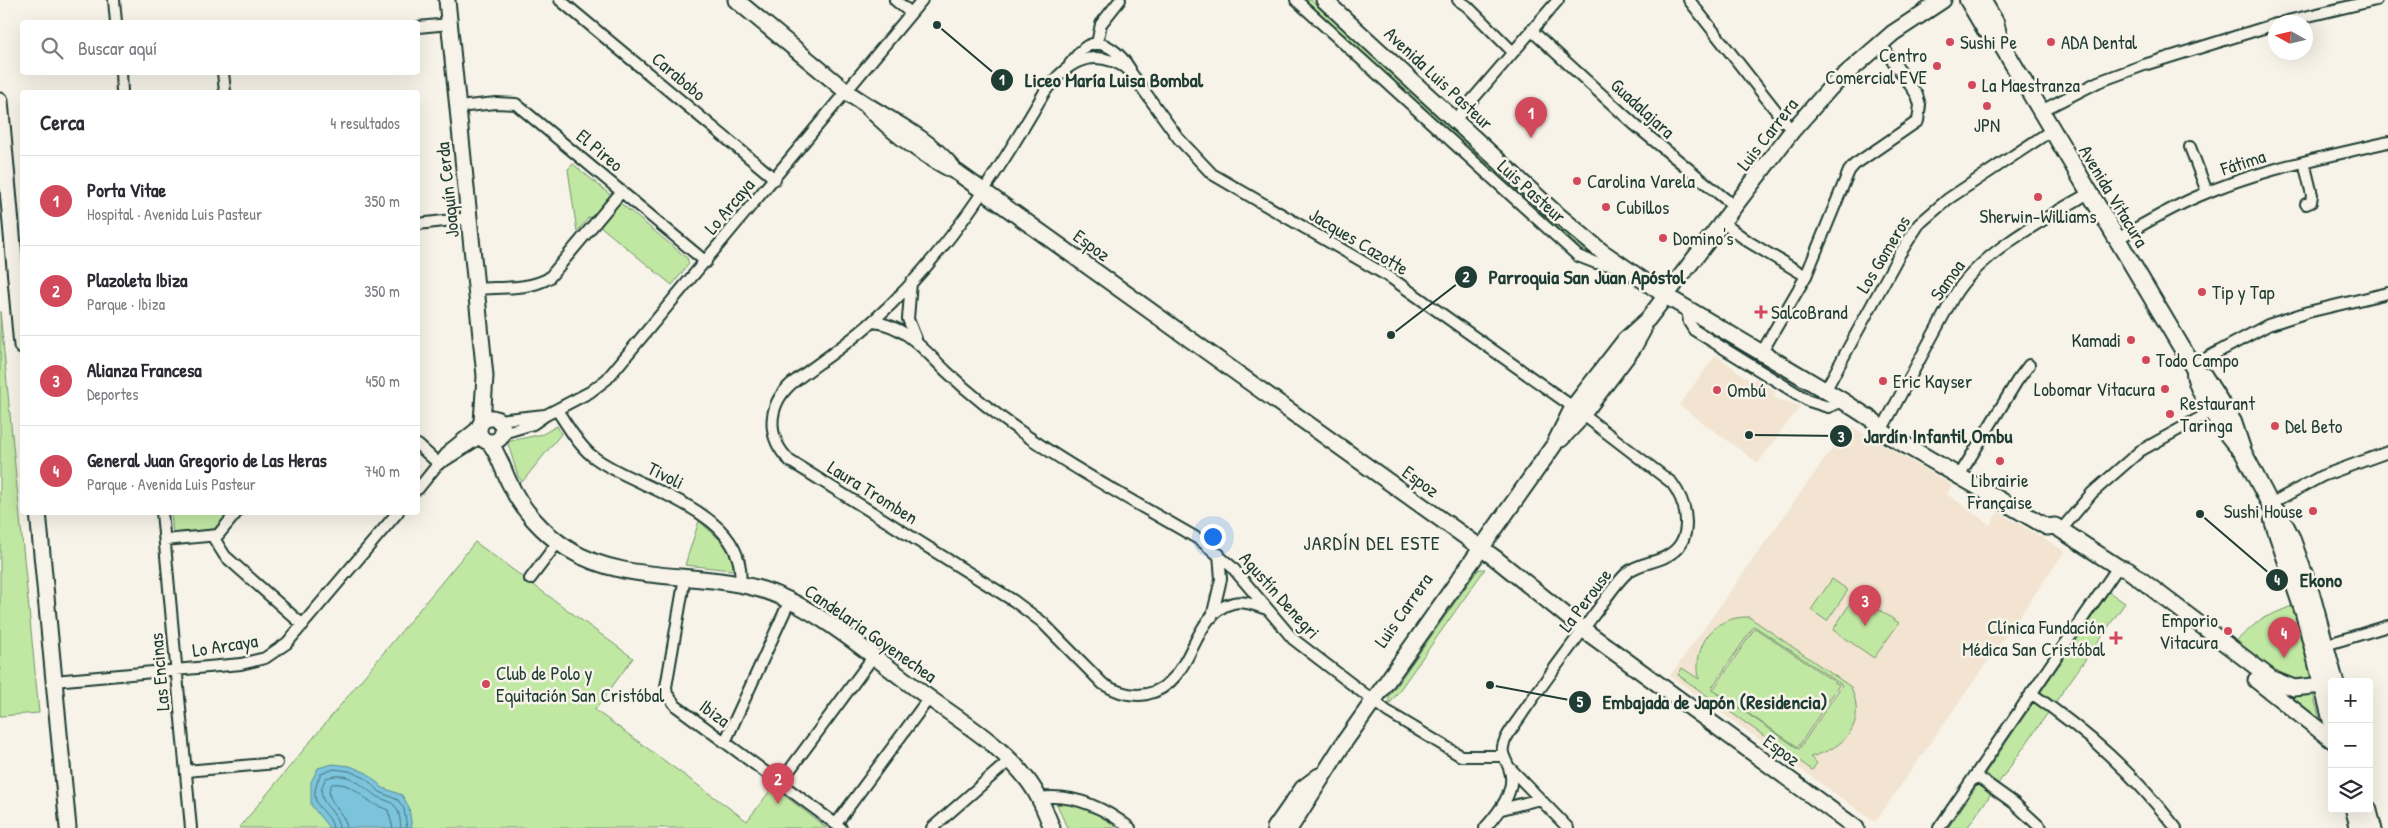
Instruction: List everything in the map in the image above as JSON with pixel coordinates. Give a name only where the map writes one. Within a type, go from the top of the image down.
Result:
[{"type":"main road","name":"Avenida Vitacura","points":[[1968,0],[1986,29],[2000,42],[2194,368],[2206,378],[2237,430],[2244,452],[2270,504],[2281,518],[2291,538],[2312,597],[2325,645],[2329,678]]},
{"type":"main road","name":"Avenida Vitacura","points":[[1982,0],[1995,22],[2000,42]]},
{"type":"main road","name":"Avenida Vitacura","points":[[2194,368],[2194,376],[2212,410],[2230,439],[2244,452]]},
{"type":"main road","name":"Avenida Vitacura","points":[[2270,504],[2275,527],[2293,576],[2309,631],[2328,681]]},
{"type":"main road","points":[[2309,631],[2318,642],[2325,645]]},
{"type":"main road","points":[[2355,813],[2359,828]]},
{"type":"main road","points":[[2369,813],[2373,828]]},
{"type":"street","points":[[114,0],[116,20]]},
{"type":"street","name":"Joaquín Cerda","points":[[447,0],[491,430]]},
{"type":"street","name":"Carabobo","points":[[560,0],[775,178]]},
{"type":"street","name":"Espoz","points":[[736,0],[847,92],[936,148],[958,173],[982,191],[1856,828]]},
{"type":"street","points":[[895,0],[911,13]]},
{"type":"street","name":"Lo Arcaya","points":[[420,487],[440,463],[491,430],[533,424],[590,392],[607,379],[922,0]]},
{"type":"street","points":[[1098,44],[1101,24],[1120,0]]},
{"type":"street","name":"Luis Pasteur","points":[[1296,0],[1578,256],[1596,263],[1622,267]]},
{"type":"street","name":"Avenida Luis Pasteur","points":[[1324,0],[1562,219],[1622,267],[1666,296],[1762,352],[1880,425],[1962,472],[2052,519],[2058,528],[2118,567],[2128,570],[2272,679],[2294,688],[2328,686]]},
{"type":"street","points":[[1458,0],[1473,12],[1513,52]]},
{"type":"street","points":[[1455,120],[1558,0]]},
{"type":"street","points":[[1689,0],[1792,131]]},
{"type":"street","name":"Luis Carrera","points":[[1290,828],[1311,797],[1324,772],[1370,699],[1474,551],[1502,507],[1524,487],[1625,340],[1648,319],[1792,131],[1831,88],[1880,43],[1943,0]]},
{"type":"street","points":[[2313,15],[2376,0]]},
{"type":"street","points":[[420,26],[449,24]]},
{"type":"street","points":[[2041,111],[2098,82],[2144,64],[2268,26]]},
{"type":"street","name":"Guadalajara","points":[[1531,30],[1635,125],[1735,207]]},
{"type":"street","points":[[1762,352],[1806,276],[1849,172],[1854,165],[1918,121],[1920,113],[1916,95],[1880,43]]},
{"type":"street","name":"Jacques Cazotte","points":[[982,191],[1055,78],[1084,49],[1098,44],[1118,53],[1179,139],[1212,174],[1391,278],[1578,411]]},
{"type":"street","name":"Jacques Cazotte","points":[[1068,66],[1078,61],[1091,59],[1117,62],[1128,70],[1141,84]]},
{"type":"street","points":[[121,75],[122,90]]},
{"type":"street","points":[[223,75],[225,90]]},
{"type":"street","points":[[0,101],[20,324]]},
{"type":"street","name":"El Pireo","points":[[458,107],[496,102],[516,104],[706,262]]},
{"type":"street","name":"Los Gomeros","points":[[1825,390],[1899,255],[1920,224],[1948,199],[2052,130]]},
{"type":"street","name":"Fátima","points":[[2117,240],[2159,215],[2207,192],[2304,162],[2388,142]]},
{"type":"street","points":[[2190,147],[2207,192]]},
{"type":"street","points":[[2304,162],[2312,195],[2311,202],[2306,204]]},
{"type":"street","points":[[477,288],[531,285],[549,278],[622,191]]},
{"type":"street","name":"Laura Tromben","points":[[982,191],[955,230],[911,282],[873,322],[792,384],[780,396],[774,410],[772,429],[779,449],[790,461],[1014,600],[1042,622],[1103,684],[1129,695],[1143,695],[1156,691],[1168,684],[1179,674],[1211,618],[1221,586],[1222,572],[1219,554]]},
{"type":"street","name":"Samoa","points":[[1880,425],[1954,296],[1968,276],[2014,240],[2089,193]]},
{"type":"street","points":[[420,224],[470,218]]},
{"type":"street","points":[[1722,223],[1749,242],[1806,276]]},
{"type":"street","name":"Agustín Denegri","points":[[911,282],[908,319],[912,332],[919,344]]},
{"type":"street","points":[[2194,368],[2268,326],[2308,312],[2388,293]]},
{"type":"street","points":[[1687,308],[1690,325],[1694,330],[1809,401],[1828,407],[1843,401]]},
{"type":"street","name":"Agustín Denegri","points":[[873,322],[897,327],[919,344],[977,399],[1026,437],[1200,540],[1219,554],[1245,580],[1279,625],[1303,648],[1370,699],[1453,753],[1477,758],[1503,756]]},
{"type":"street","points":[[1962,472],[2017,381],[2029,365]]},
{"type":"street","name":"Tivoli","points":[[557,410],[571,431],[592,455],[699,512],[720,531],[739,558],[740,584]]},
{"type":"street","points":[[2058,528],[2092,493],[2140,451],[2212,410]]},
{"type":"street","name":"La Perouse","points":[[1503,756],[1502,749],[1508,736],[1584,630],[1628,573],[1668,556],[1675,550],[1683,538],[1686,518],[1682,498],[1672,483],[1578,411]]},
{"type":"street","name":"Candelaria Goyenechea","points":[[491,430],[504,471],[526,510],[558,542],[580,556],[605,566],[631,572],[685,576],[740,584],[790,600],[989,741],[1026,778],[1039,798],[1052,828]]},
{"type":"street","points":[[420,447],[440,463]]},
{"type":"street","points":[[2270,504],[2322,476],[2388,452]]},
{"type":"street","points":[[38,515],[68,828]]},
{"type":"street","name":"Las Encinas","points":[[162,515],[191,828]]},
{"type":"street","points":[[165,540],[218,535],[235,515]]},
{"type":"street","name":"Lo Arcaya","points":[[54,681],[257,662],[280,649],[303,625],[395,515]]},
{"type":"street","points":[[213,536],[225,556],[303,625]]},
{"type":"street","points":[[530,579],[558,542]]},
{"type":"street","points":[[1940,828],[2118,567]]},
{"type":"street","name":"Avenida Luis Pasteur","points":[[2118,567],[2132,584],[2328,737]]},
{"type":"street","name":"Ibiza","points":[[685,576],[668,675],[667,694],[676,706],[839,826]]},
{"type":"street","points":[[725,742],[790,600]]},
{"type":"street","name":"Laura Tromben","points":[[1211,618],[1222,609],[1236,602],[1267,609]]},
{"type":"street","points":[[2325,645],[2388,626]]},
{"type":"street","points":[[780,783],[873,657]]},
{"type":"street","points":[[2031,693],[2085,733],[2117,760],[2147,791],[2176,828]]},
{"type":"street","points":[[839,826],[929,698]]},
{"type":"street","points":[[1503,756],[1509,767],[1568,828]]},
{"type":"street","points":[[932,828],[1010,760]]},
{"type":"street","points":[[186,771],[277,763]]},
{"type":"street","points":[[1485,828],[1502,809],[1509,785],[1509,767]]},
{"type":"street","name":"Luis Carrera","points":[[1275,828],[1303,788],[1324,772]]},
{"type":"street","points":[[1975,775],[2014,803],[2041,828]]},
{"type":"street","points":[[1039,798],[1065,797],[1084,801],[1130,828]]},
{"type":"street","points":[[1502,809],[1540,799]]},
{"type":"shaded area","points":[[1716,355],[1752,382],[1756,378],[1775,392],[1774,398],[1800,406],[1758,463],[1679,405]]},
{"type":"shaded area","points":[[1849,425],[1952,485],[1947,494],[1990,525],[1998,512],[2065,551],[1875,822],[1670,676]]},
{"type":"green space","points":[[1306,0],[1311,0],[1595,255],[1586,252],[1549,222]]},
{"type":"green space","points":[[573,164],[687,258],[689,264],[672,285],[589,217],[577,232],[568,169]]},
{"type":"green space","points":[[0,311],[39,713],[0,716]]},
{"type":"green space","points":[[557,426],[561,434],[522,482],[518,476],[508,444],[510,441],[543,434]]},
{"type":"green space","points":[[171,515],[227,515],[211,532],[173,535]]},
{"type":"green space","points":[[699,521],[728,547],[741,571],[685,565]]},
{"type":"green space","name":"Club de Polo y Equitación San Cristóbal","points":[[475,542],[633,658],[595,710],[747,821],[773,787],[827,828],[239,828]]},
{"type":"green space","points":[[1480,569],[1485,569],[1389,705],[1389,696]]},
{"type":"green space","points":[[1832,579],[1848,590],[1827,621],[1811,610]]},
{"type":"green space","points":[[2109,592],[2125,603],[1967,828],[1948,828]]},
{"type":"green space","points":[[1856,594],[1899,623],[1874,658],[1833,630]]},
{"type":"green space","points":[[2294,605],[2316,681],[2304,681],[2282,675],[2263,664],[2236,641],[2261,619]]},
{"type":"green space","points":[[1749,617],[1851,687],[1856,713],[1850,733],[1833,748],[1810,757],[1817,763],[1812,770],[1678,675],[1682,668],[1699,679],[1699,655],[1708,635],[1725,621]],"holes":[[[1754,626],[1842,685],[1799,749],[1711,689]]]},
{"type":"green space","points":[[1755,628],[1839,685],[1798,747],[1713,690]]},
{"type":"green space","points":[[2291,694],[2313,694],[2320,719],[2290,696]]},
{"type":"green space","points":[[1056,802],[1088,810],[1118,825],[1113,828],[1067,828]]},
{"type":"water","points":[[333,764],[350,766],[367,773],[383,788],[402,795],[409,807],[412,828],[329,828],[311,805],[311,782],[318,768]]},
{"type":"place","name":"Liceo María Luisa Bombal","points":[[937,25]]},
{"type":"place","name":"Sushi Pe","points":[[1950,42]]},
{"type":"place","name":"ADA Dental","points":[[2051,42]]},
{"type":"place","name":"Centro Comercial EVE","points":[[1937,66]]},
{"type":"place","name":"La Maestranza","points":[[1972,85]]},
{"type":"place","name":"JPN","points":[[1987,106]]},
{"type":"place","name":"Porta Vitae","points":[[1531,138]]},
{"type":"place","name":"Carolina Varela","points":[[1577,181]]},
{"type":"place","name":"Sherwin-Williams","points":[[2038,197]]},
{"type":"place","name":"Cubillos","points":[[1606,207]]},
{"type":"place","name":"Domino's","points":[[1663,238]]},
{"type":"place","name":"Tip y Tap","points":[[2202,292]]},
{"type":"place","name":"SalcoBrand","points":[[1761,312]]},
{"type":"place","name":"Parroquia San Juan Apóstol","points":[[1391,335]]},
{"type":"place","name":"Kamadi","points":[[2131,340]]},
{"type":"place","name":"Todo Campo","points":[[2146,360]]},
{"type":"place","name":"Eric Kayser","points":[[1883,381]]},
{"type":"place","name":"Lobomar Vitacura","points":[[2165,389]]},
{"type":"place","name":"Ombú","points":[[1717,390]]},
{"type":"place","name":"Restaurant Taringa","points":[[2170,414]]},
{"type":"place","name":"Del Beto","points":[[2275,426]]},
{"type":"place","name":"Jardín Infantil Ombu","points":[[1749,435]]},
{"type":"place","name":"Librairie Française","points":[[2000,461]]},
{"type":"place","name":"Sushi House","points":[[2313,511]]},
{"type":"place","name":"Ekono","points":[[2200,514]]},
{"type":"place","name":"Alianza Francesa","points":[[1865,626]]},
{"type":"place","name":"Emporio Vitacura","points":[[2228,631]]},
{"type":"place","name":"Clínica Fundación Médica San Cristóbal","points":[[2116,638]]},
{"type":"place","name":"General Juan Gregorio de Las Heras","points":[[2284,658]]},
{"type":"place","name":"Club de Polo y Equitación San Cristóbal","points":[[486,684]]},
{"type":"place","name":"Embajada de Japón (Residencia)","points":[[1490,685]]},
{"type":"place","name":"Plazoleta Ibiza","points":[[778,804]]},
{"type":"district","name":"JARDÍN DEL ESTE","points":[[1372,542]]}]
